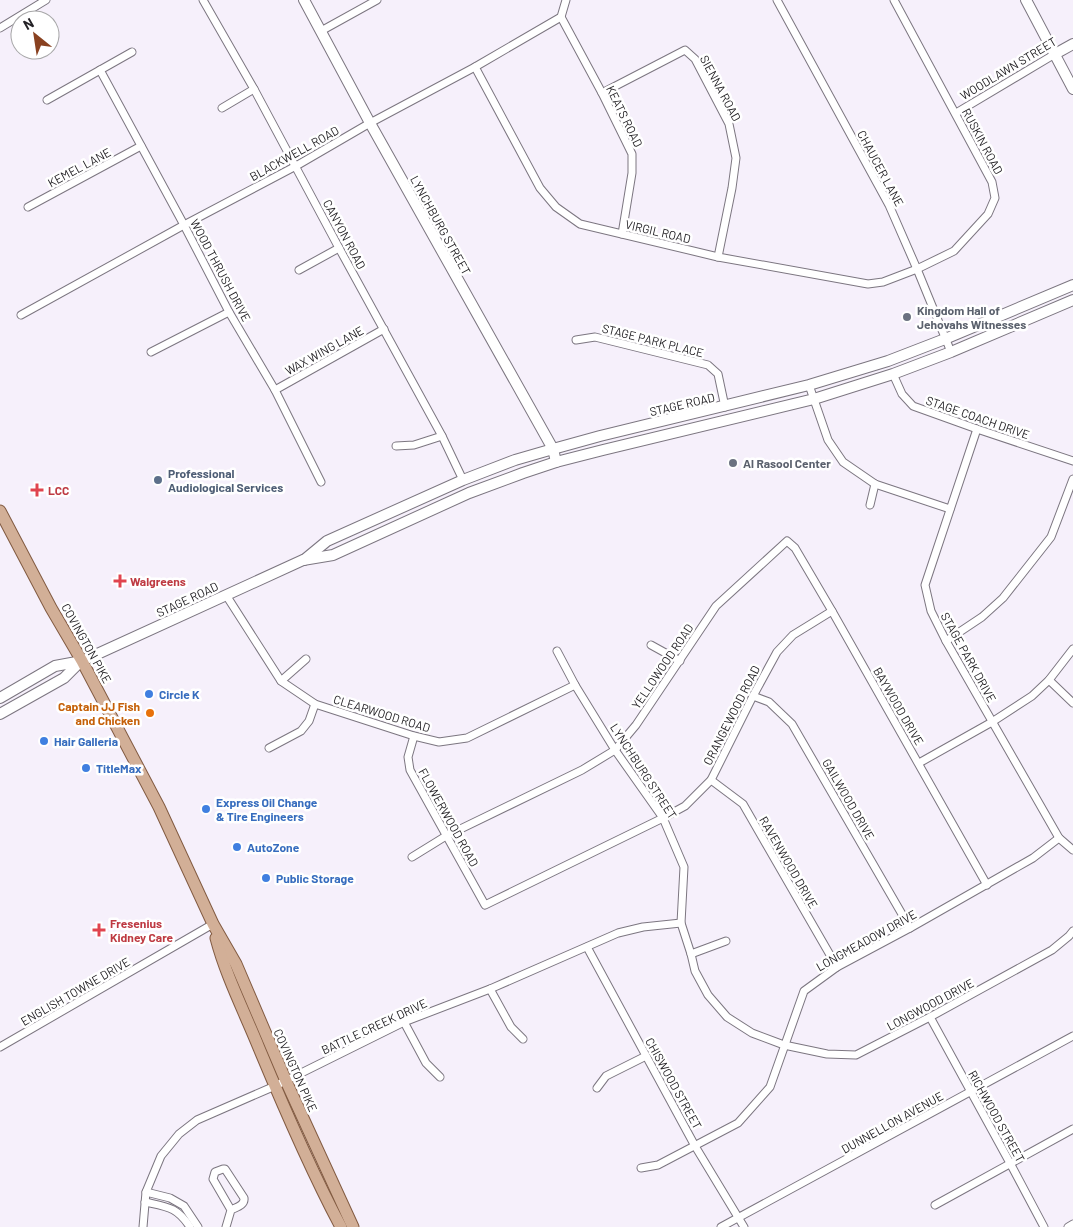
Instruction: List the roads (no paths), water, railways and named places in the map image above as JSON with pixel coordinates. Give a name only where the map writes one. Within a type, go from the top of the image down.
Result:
[{"type":"main road","name":"LYNCHBURG STREET","points":[[304,0],[370,123],[553,449],[556,462]]},
{"type":"main road","points":[[1026,0],[1073,89]]},
{"type":"main road","name":"WOODLAWN STREET","points":[[1055,54],[1073,44]]},
{"type":"main road","name":"STAGE ROAD","points":[[303,560],[327,541],[464,480],[515,460],[600,436],[809,385],[888,361],[1073,285]]},
{"type":"main road","name":"STAGE ROAD","points":[[0,698],[55,666],[82,661],[303,560],[333,555],[469,493],[556,462],[814,399],[893,374],[951,352],[1073,300]]},
{"type":"main road","name":"COVINGTON PIKE","points":[[0,512],[160,807],[213,924],[222,962],[280,1084],[353,1227]]},
{"type":"main road","name":"STAGE ROAD","points":[[0,714],[64,678],[82,661]]},
{"type":"main road","name":"COVINGTON PIKE","points":[[280,1084],[320,1187],[341,1227]]},
{"type":"street","points":[[0,28],[46,0]]},
{"type":"street","name":"CANYON ROAD","points":[[203,0],[296,166],[464,480]]},
{"type":"street","points":[[321,31],[377,0]]},
{"type":"street","points":[[561,17],[566,0]]},
{"type":"street","name":"CHAUCER LANE","points":[[777,0],[888,205],[951,352]]},
{"type":"street","name":"RUSKIN ROAD","points":[[894,0],[992,182],[995,198],[988,214],[954,251],[917,270]]},
{"type":"street","name":"BLACKWELL ROAD","points":[[21,315],[296,166],[370,123],[476,67],[561,17]]},
{"type":"street","name":"KEATS ROAD","points":[[561,17],[602,92],[632,154],[632,173],[622,234]]},
{"type":"street","name":"SIENNA ROAD","points":[[602,92],[685,50],[695,59],[729,124],[736,158],[718,257]]},
{"type":"street","points":[[48,100],[132,52]]},
{"type":"street","name":"WOODLAWN STREET","points":[[956,113],[1055,54]]},
{"type":"street","name":"VIRGIL ROAD","points":[[476,67],[540,188],[556,207],[580,224],[718,257],[868,284],[882,282],[917,270]]},
{"type":"street","name":"WOOD THRUSH DRIVE","points":[[100,70],[229,312],[275,390],[321,482]]},
{"type":"street","points":[[222,108],[254,89]]},
{"type":"street","name":"KEMEL LANE","points":[[28,207],[141,146]]},
{"type":"street","points":[[299,270],[339,248]]},
{"type":"street","points":[[151,352],[229,312]]},
{"type":"street","name":"WAX WING LANE","points":[[275,390],[384,330]]},
{"type":"street","name":"STAGE PARK PLACE","points":[[576,340],[595,337],[708,365],[718,374],[725,406]]},
{"type":"street","name":"STAGE COACH DRIVE","points":[[893,374],[902,394],[913,406],[1073,461]]},
{"type":"street","points":[[809,385],[828,440],[843,462],[875,484],[950,508]]},
{"type":"street","name":"STAGE PARK DRIVE","points":[[977,429],[925,584],[931,611],[1059,838],[1073,850]]},
{"type":"street","points":[[396,446],[414,445],[442,436]]},
{"type":"street","points":[[946,640],[982,617],[1003,598],[1051,537],[1073,479]]},
{"type":"street","points":[[870,506],[875,484]]},
{"type":"street","name":"BAYWOOD DRIVE","points":[[787,541],[794,548],[832,611],[987,885]]},
{"type":"street","name":"YELLOWOOD ROAD","points":[[412,857],[446,836],[582,770],[615,750],[636,725],[716,606],[787,541]]},
{"type":"street","name":"CLEARWOOD ROAD","points":[[226,594],[281,681],[315,704],[414,736],[439,742],[467,738],[575,685]]},
{"type":"street","name":"ORANGEWOOD ROAD","points":[[485,905],[685,806],[711,780],[777,652],[793,635],[832,611]]},
{"type":"street","points":[[651,645],[680,661]]},
{"type":"street","points":[[919,763],[992,722],[1032,696],[1049,680],[1073,649]]},
{"type":"street","name":"LYNCHBURG STREET","points":[[556,651],[615,750],[663,818],[684,867],[681,923],[695,971],[708,995],[727,1017],[752,1033],[784,1045]]},
{"type":"street","points":[[281,681],[306,659]]},
{"type":"street","points":[[1049,680],[1073,702]]},
{"type":"street","name":"GAILWOOD DRIVE","points":[[753,696],[769,702],[792,724],[910,928]]},
{"type":"street","points":[[269,748],[301,731],[309,721],[315,704]]},
{"type":"street","name":"FLOWERWOOD ROAD","points":[[414,736],[408,757],[410,770],[485,905]]},
{"type":"street","name":"RAVENWOOD DRIVE","points":[[711,780],[743,804],[837,967]]},
{"type":"street","name":"LONGMEADOW DRIVE","points":[[641,1168],[658,1164],[738,1123],[770,1087],[804,991],[837,967],[1033,858],[1059,838]]},
{"type":"street","name":"BATTLE CREEK DRIVE","points":[[143,1227],[146,1192],[161,1156],[179,1134],[197,1120],[280,1084],[404,1022],[490,989],[618,933],[643,927],[681,923]]},
{"type":"street","name":"ENGLISH TOWNE DRIVE","points":[[0,1047],[213,924]]},
{"type":"street","name":"LONGWOOD DRIVE","points":[[784,1045],[827,1054],[856,1055],[1052,950],[1073,931]]},
{"type":"street","points":[[691,954],[726,941]]},
{"type":"street","name":"CHISWOOD STREET","points":[[587,947],[695,1146],[744,1227]]},
{"type":"street","points":[[490,989],[511,1027],[523,1039]]},
{"type":"street","name":"RICHWOOD STREET","points":[[930,1017],[1044,1227]]},
{"type":"street","points":[[404,1022],[426,1062],[440,1077]]},
{"type":"street","name":"DUNNELLON AVENUE","points":[[721,1227],[1073,1036]]},
{"type":"street","points":[[597,1088],[606,1076],[646,1056]]},
{"type":"street","points":[[935,1204],[1073,1129]]},
{"type":"street","points":[[226,1227],[231,1210],[213,1179],[215,1172],[223,1168],[244,1198],[243,1204],[231,1210]]},
{"type":"street","points":[[146,1192],[170,1198],[184,1206],[198,1227]]},
{"type":"street","points":[[146,1202],[176,1210],[190,1227]]},
{"type":"street","points":[[1068,1227],[1073,1224]]},
{"type":"place","name":"Kingdom Hall of Jehovahs Witnesses","points":[[907,317]]},
{"type":"place","name":"Al Rasool Center","points":[[733,463]]},
{"type":"place","name":"Professional Audiological Services","points":[[158,480]]},
{"type":"place","name":"LCC","points":[[37,490]]},
{"type":"place","name":"Walgreens","points":[[120,581]]},
{"type":"place","name":"Circle K","points":[[149,694]]},
{"type":"place","name":"Captain JJ Fish and Chicken","points":[[150,713]]},
{"type":"place","name":"Hair Galleria","points":[[44,741]]},
{"type":"place","name":"TitleMax","points":[[86,768]]},
{"type":"place","name":"Express Oil Change & Tire Engineers","points":[[206,809]]},
{"type":"place","name":"AutoZone","points":[[237,847]]},
{"type":"place","name":"Public Storage","points":[[266,878]]},
{"type":"place","name":"Fresenius Kidney Care","points":[[99,930]]}]
